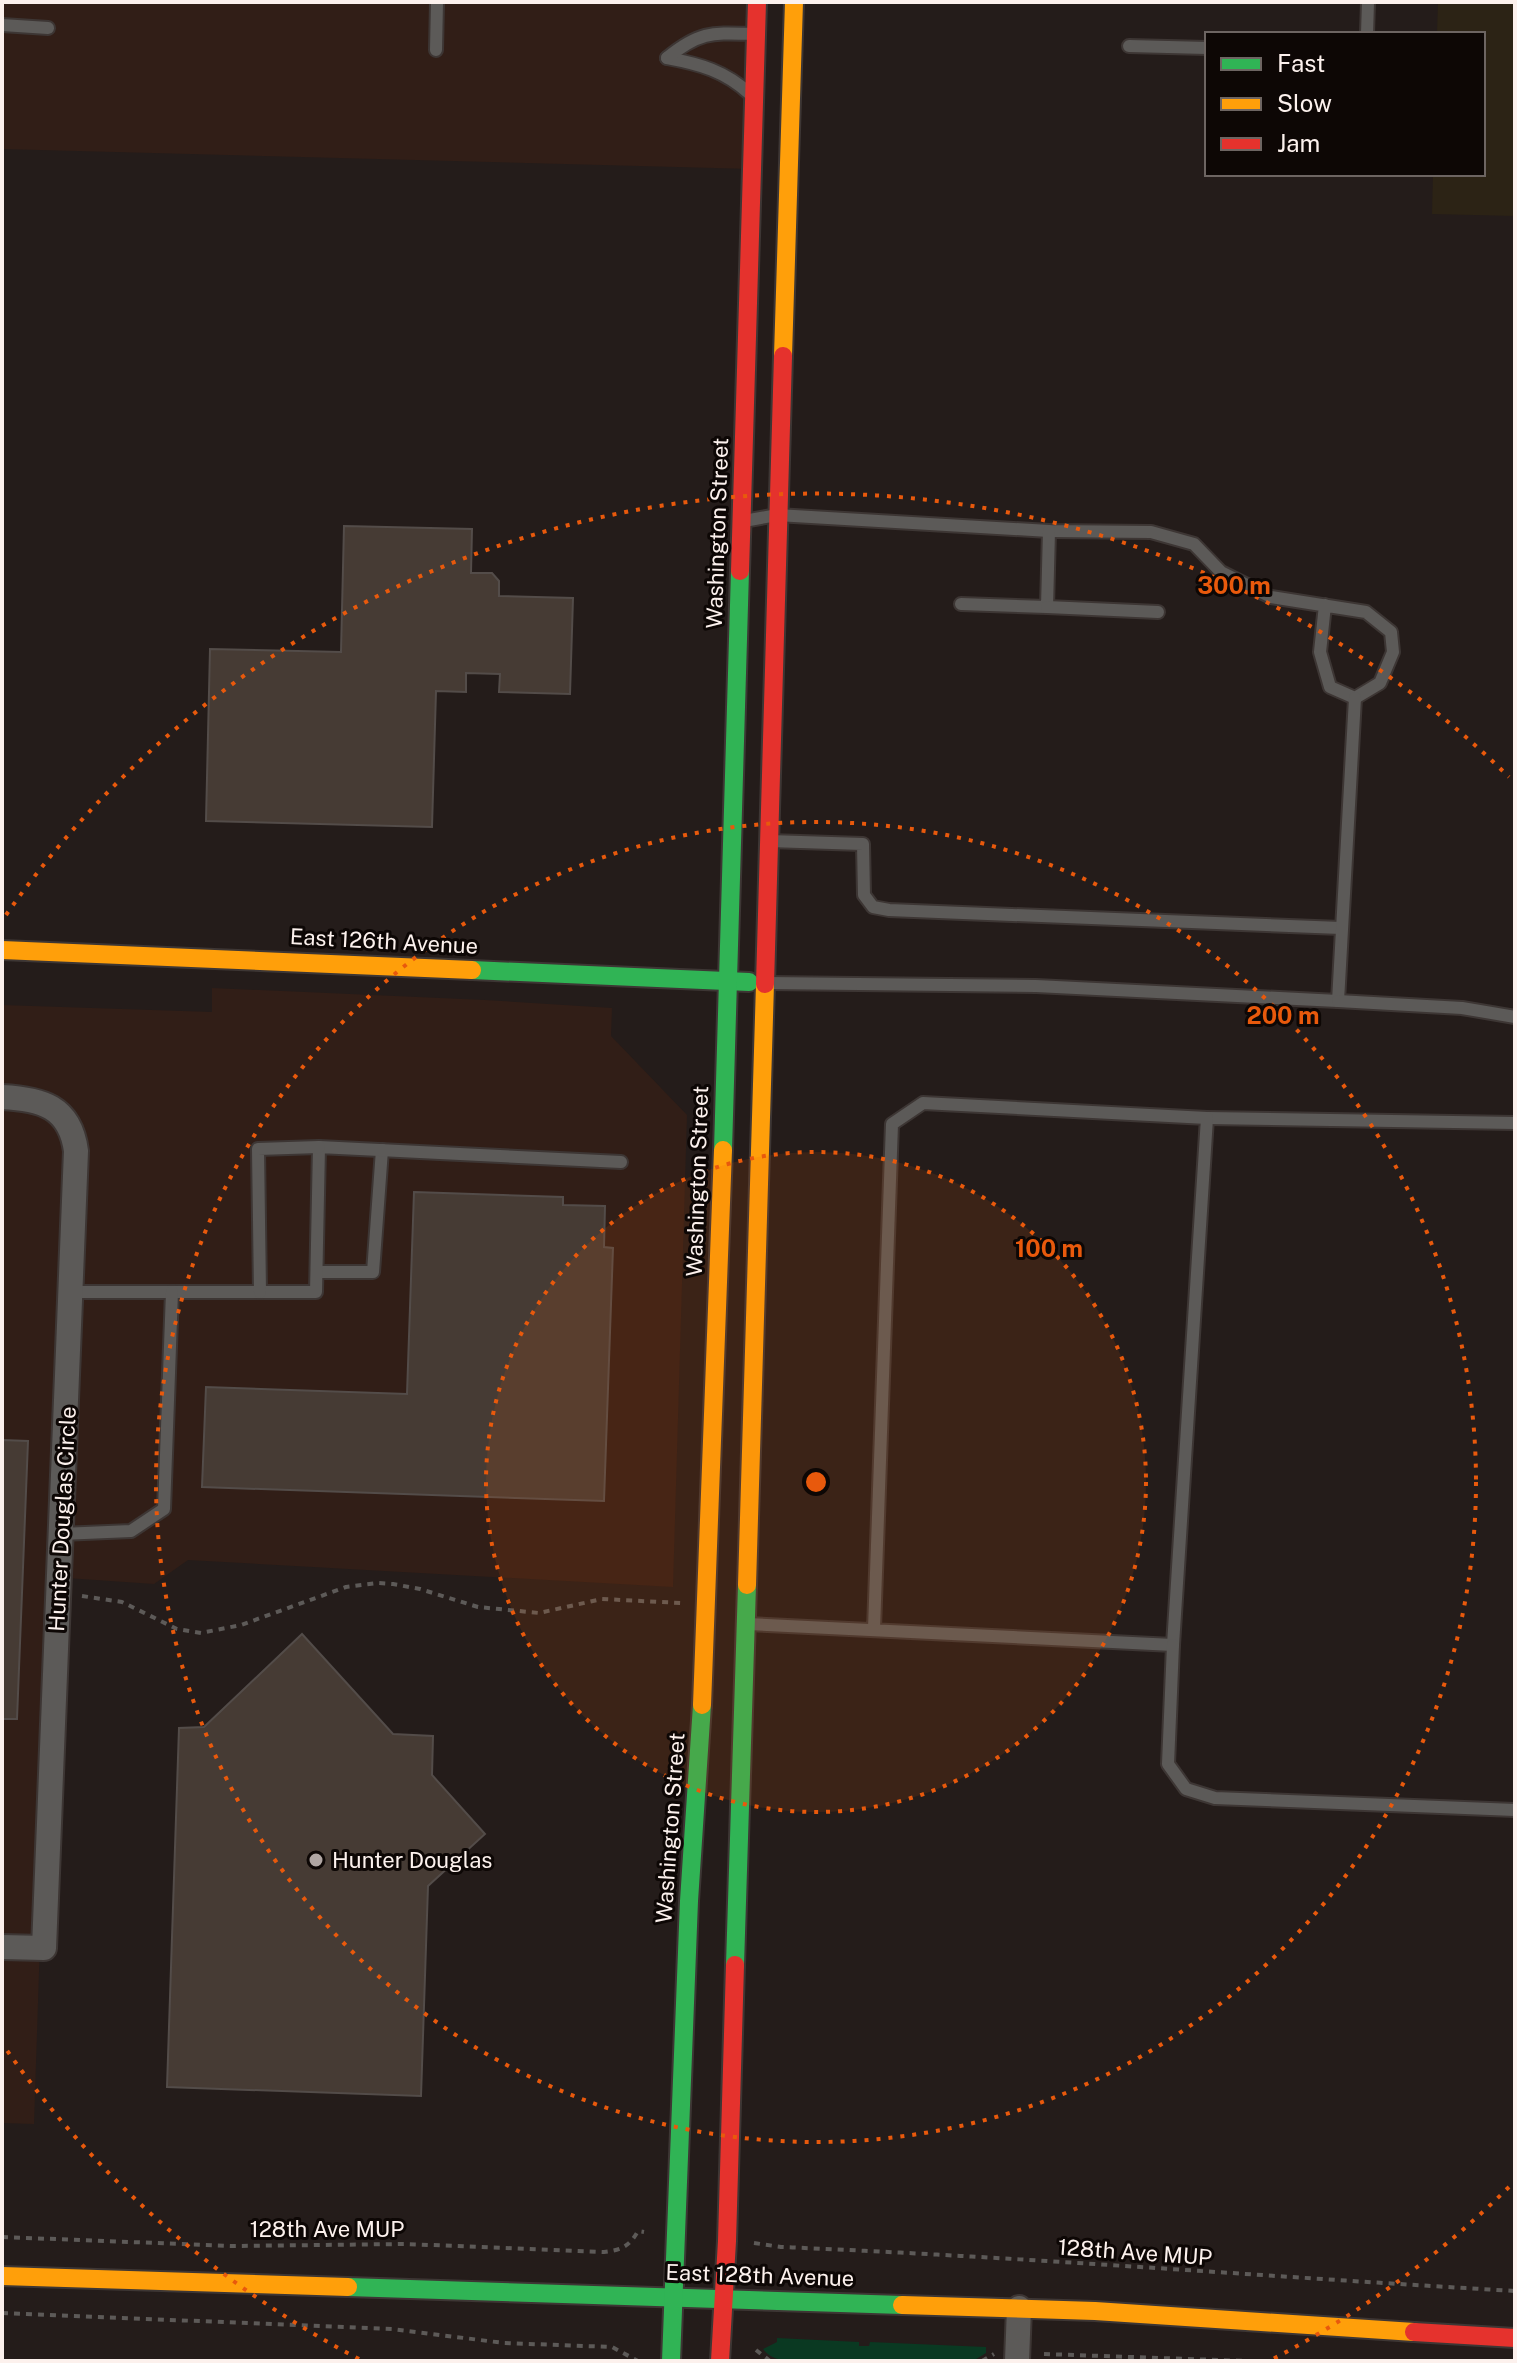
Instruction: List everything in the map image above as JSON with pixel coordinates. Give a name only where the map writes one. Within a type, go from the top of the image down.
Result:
[{"type":"main road","name":"Washington Street","points":[[671,2361],[689,1901],[704,1678],[757,2]]},
{"type":"main road","points":[[720,2361],[794,2]]},
{"type":"main road","points":[[756,34],[793,34]]},
{"type":"main road","name":"East 126th Avenue","points":[[2,950],[764,983]]},
{"type":"main road","name":"East 128th Avenue","points":[[2,2276],[1110,2311],[1515,2338]]},
{"type":"street","name":"Hunter Douglas Circle","points":[[2,1097],[46,1104],[68,1122],[76,1151],[44,1948],[2,1947]]},
{"type":"street","points":[[1006,2357],[1019,2308]]},
{"type":"lane","points":[[436,50],[437,2]]},
{"type":"lane","points":[[1367,32],[1368,2]]},
{"type":"lane","points":[[2,25],[48,28]]},
{"type":"lane","points":[[754,98],[737,82],[715,69],[667,58],[688,41],[699,37],[724,33],[756,34]]},
{"type":"lane","points":[[1129,46],[1205,48]]},
{"type":"lane","points":[[741,521],[777,515],[1049,531],[1151,532],[1194,544],[1221,572],[1271,597],[1366,612],[1391,632],[1393,652],[1380,683],[1355,698]]},
{"type":"lane","points":[[1047,607],[1049,531]]},
{"type":"lane","points":[[961,604],[1158,612]]},
{"type":"lane","points":[[1325,605],[1320,652],[1330,687],[1355,698]]},
{"type":"lane","points":[[1338,1001],[1355,698]]},
{"type":"lane","points":[[768,841],[863,844],[864,895],[873,907],[889,910],[1341,928]]},
{"type":"lane","points":[[764,983],[1036,986],[1462,1008],[1515,1017]]},
{"type":"lane","points":[[874,1629],[892,1124],[923,1103],[1207,1118],[1515,1123]]},
{"type":"lane","points":[[1207,1118],[1168,1764],[1186,1789],[1215,1798],[1515,1810]]},
{"type":"lane","points":[[72,1292],[316,1292],[319,1147]]},
{"type":"lane","points":[[260,1292],[258,1149],[319,1147],[621,1162]]},
{"type":"lane","points":[[317,1272],[373,1272],[382,1150]]},
{"type":"lane","points":[[61,1534],[131,1531],[164,1509],[172,1292]]},
{"type":"lane","points":[[745,1624],[1173,1645]]},
{"type":"path","points":[[75,1595],[122,1602],[177,1629],[201,1633],[241,1625],[346,1587],[378,1583],[420,1589],[495,1610],[539,1613],[602,1599],[683,1603]]},
{"type":"path","name":"128th Ave MUP","points":[[2,2237],[233,2246],[406,2244],[604,2252],[621,2250],[632,2243],[638,2231],[644,2232]]},
{"type":"path","name":"128th Ave MUP","points":[[754,2243],[1515,2291]]},
{"type":"path","points":[[2,2313],[392,2329],[504,2343],[612,2347],[638,2361]]},
{"type":"path","points":[[756,2350],[770,2361]]},
{"type":"path","points":[[1044,2354],[1247,2361]]},
{"type":"path","points":[[982,2361],[1006,2357]]},
{"type":"shaded area","points":[[2,2],[757,2],[752,169],[2,149]]},
{"type":"shaded area","points":[[1438,2],[1515,2],[1515,216],[1432,214],[1433,176],[1485,176],[1485,32],[1437,32]]},
{"type":"shaded area","points":[[212,988],[612,1008],[611,1036],[687,1115],[673,1587],[188,1560],[154,1584],[52,1577],[34,2124],[2,2123],[2,1005],[212,1012]]},
{"type":"green space","points":[[777,2338],[859,2342],[859,2346],[869,2346],[870,2342],[986,2347],[986,2353],[973,2361],[785,2360],[771,2356],[763,2349],[777,2342]]},
{"type":"building","points":[[344,526],[472,529],[471,573],[492,573],[499,581],[499,596],[573,598],[570,694],[499,692],[500,674],[466,673],[466,692],[436,691],[432,827],[206,821],[210,649],[341,652]]},
{"type":"building","points":[[414,1192],[563,1197],[563,1205],[605,1206],[604,1247],[613,1248],[604,1501],[202,1487],[206,1387],[407,1394]]},
{"type":"building","points":[[2,1440],[28,1441],[17,1719],[2,1719]]},
{"type":"building","name":"Hunter Douglas","points":[[302,1634],[393,1734],[433,1736],[432,1775],[485,1834],[428,1886],[421,2096],[167,2087],[179,1728],[204,1727]]},
{"type":"traffic: fast","points":[[723,1150],[740,571]]},
{"type":"traffic: fast","points":[[472,970],[749,982]]},
{"type":"traffic: fast","points":[[735,1965],[747,1585]]},
{"type":"traffic: fast","points":[[671,2361],[689,1901],[702,1705]]},
{"type":"traffic: fast","points":[[348,2287],[902,2305]]},
{"type":"traffic: slow","points":[[783,356],[794,2]]},
{"type":"traffic: slow","points":[[2,950],[472,970]]},
{"type":"traffic: slow","points":[[747,1585],[765,984]]},
{"type":"traffic: slow","points":[[702,1705],[723,1150]]},
{"type":"traffic: slow","points":[[2,2276],[348,2287]]},
{"type":"traffic: slow","points":[[902,2305],[1095,2311],[1414,2332]]},
{"type":"traffic: jam","points":[[740,571],[757,2]]},
{"type":"traffic: jam","points":[[765,984],[783,356]]},
{"type":"traffic: jam","points":[[720,2361],[727,2241],[735,1965]]},
{"type":"traffic: jam","points":[[1414,2332],[1515,2338]]},
{"type":"place","name":"Hunter Douglas","points":[[316,1860]]}]
